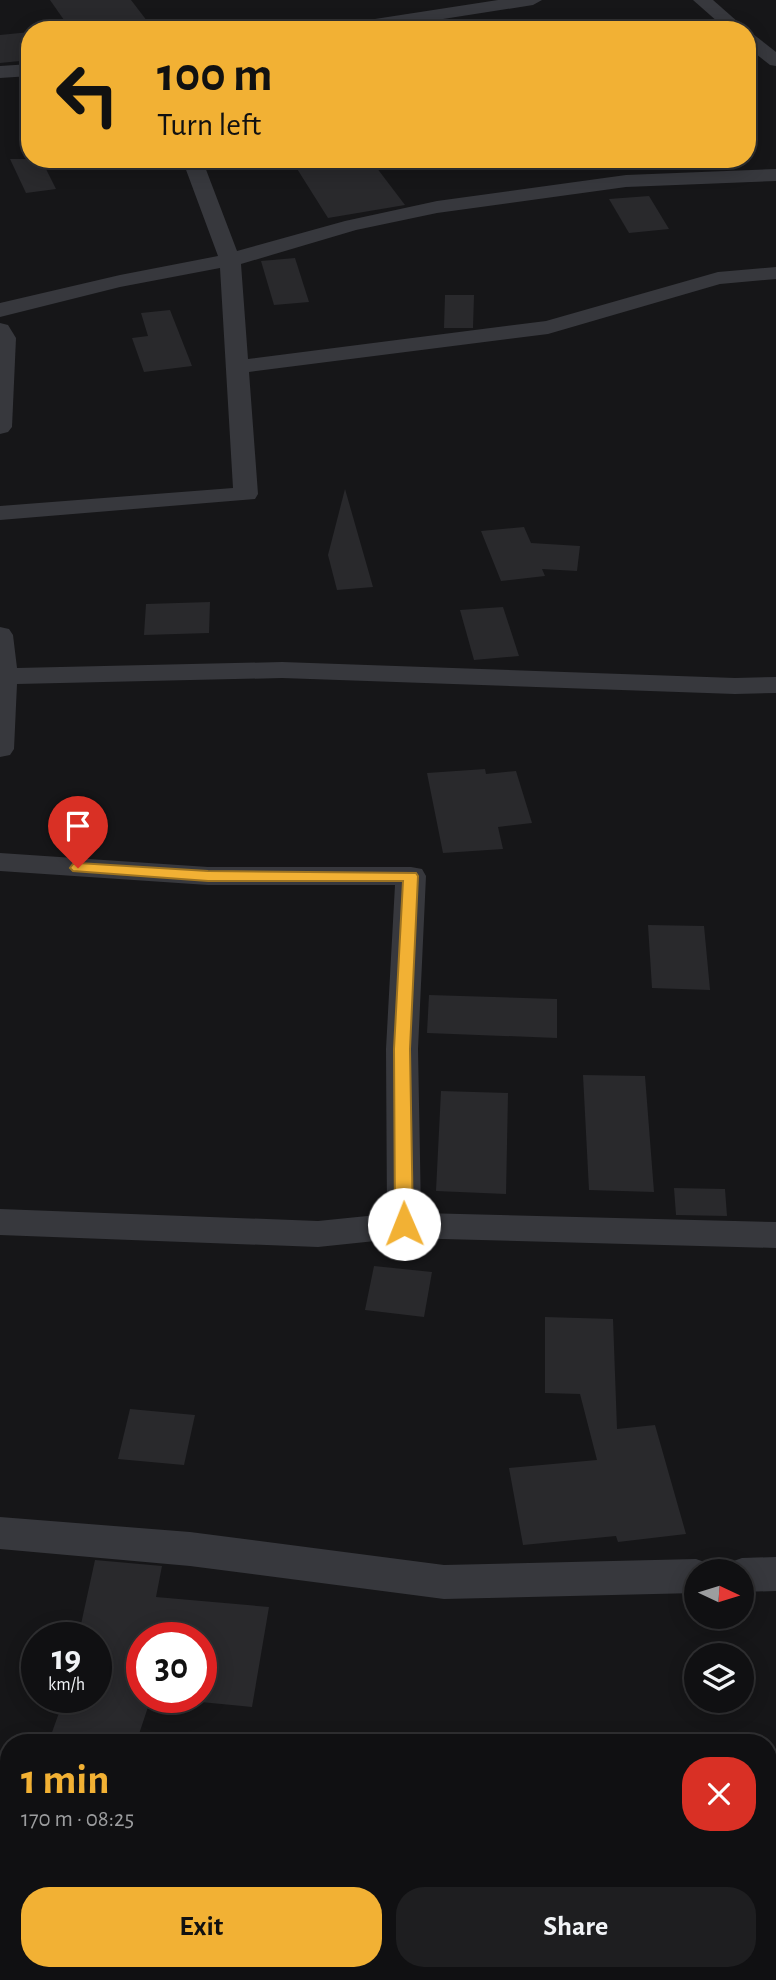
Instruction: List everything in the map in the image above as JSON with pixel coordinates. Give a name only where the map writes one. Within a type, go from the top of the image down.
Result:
[{"type":"street","points":[[372,21],[423,8],[533,0]]},
{"type":"street","points":[[702,0],[727,21]]},
{"type":"street","points":[[756,44],[776,61]]},
{"type":"street","points":[[0,72],[21,70]]},
{"type":"street","points":[[0,513],[246,494],[230,260],[195,168]]},
{"type":"street","points":[[621,168],[626,181]]},
{"type":"street","points":[[0,310],[120,281],[230,260],[352,225],[438,207],[626,181],[776,175]]},
{"type":"street","points":[[237,368],[548,327],[718,278],[776,273]]},
{"type":"street","points":[[0,330],[5,338],[0,427]]},
{"type":"street","points":[[0,635],[4,676],[0,749]]},
{"type":"street","points":[[4,676],[282,670],[735,686],[776,685]]},
{"type":"street","points":[[0,862],[208,876],[411,876],[402,1049],[404,1224]]},
{"type":"street","points":[[0,1222],[318,1234],[404,1224],[776,1235]]},
{"type":"street","points":[[0,1533],[190,1549],[444,1582],[684,1576]]},
{"type":"street","points":[[754,1574],[776,1574]]},
{"type":"building","points":[[50,0],[131,0],[147,21],[65,21]]},
{"type":"building","points":[[21,33],[21,61],[0,63],[0,35]]},
{"type":"building","points":[[10,159],[21,159],[21,168],[46,168],[56,189],[26,193]]},
{"type":"building","points":[[297,168],[377,168],[405,205],[328,218]]},
{"type":"building","points":[[649,196],[669,229],[629,233],[609,199]]},
{"type":"building","points":[[295,258],[309,302],[274,305],[261,261]]},
{"type":"building","points":[[445,295],[474,295],[473,328],[444,328]]},
{"type":"building","points":[[170,310],[192,366],[144,372],[132,338],[148,336],[141,313]]},
{"type":"building","points":[[345,489],[373,587],[337,590],[328,555]]},
{"type":"building","points":[[524,527],[531,543],[580,546],[577,571],[542,569],[545,576],[501,581],[481,531]]},
{"type":"building","points":[[210,602],[209,633],[144,635],[146,604]]},
{"type":"building","points":[[503,607],[519,656],[474,660],[460,610]]},
{"type":"building","points":[[485,769],[486,774],[516,771],[532,823],[498,827],[503,849],[443,853],[427,773]]},
{"type":"building","points":[[648,925],[704,926],[710,990],[652,988]]},
{"type":"building","points":[[429,995],[557,999],[557,1038],[427,1033]]},
{"type":"building","points":[[583,1075],[645,1076],[654,1192],[589,1190]]},
{"type":"building","points":[[441,1091],[508,1093],[506,1194],[436,1191]]},
{"type":"building","points":[[674,1188],[725,1189],[727,1216],[676,1215]]},
{"type":"building","points":[[374,1266],[432,1272],[424,1317],[365,1310]]},
{"type":"building","points":[[545,1317],[613,1319],[617,1429],[655,1425],[686,1534],[618,1542],[616,1536],[523,1545],[509,1468],[597,1460],[580,1394],[545,1393]]},
{"type":"building","points":[[130,1409],[195,1415],[184,1465],[118,1459]]},
{"type":"building","points":[[95,1560],[162,1566],[156,1597],[269,1607],[252,1707],[217,1704],[217,1622],[126,1622],[126,1713],[146,1713],[139,1734],[51,1734],[59,1713],[112,1713],[112,1622],[81,1622]]},
{"type":"route","points":[[78,868],[208,876],[411,876],[402,1049],[404,1224]]}]
